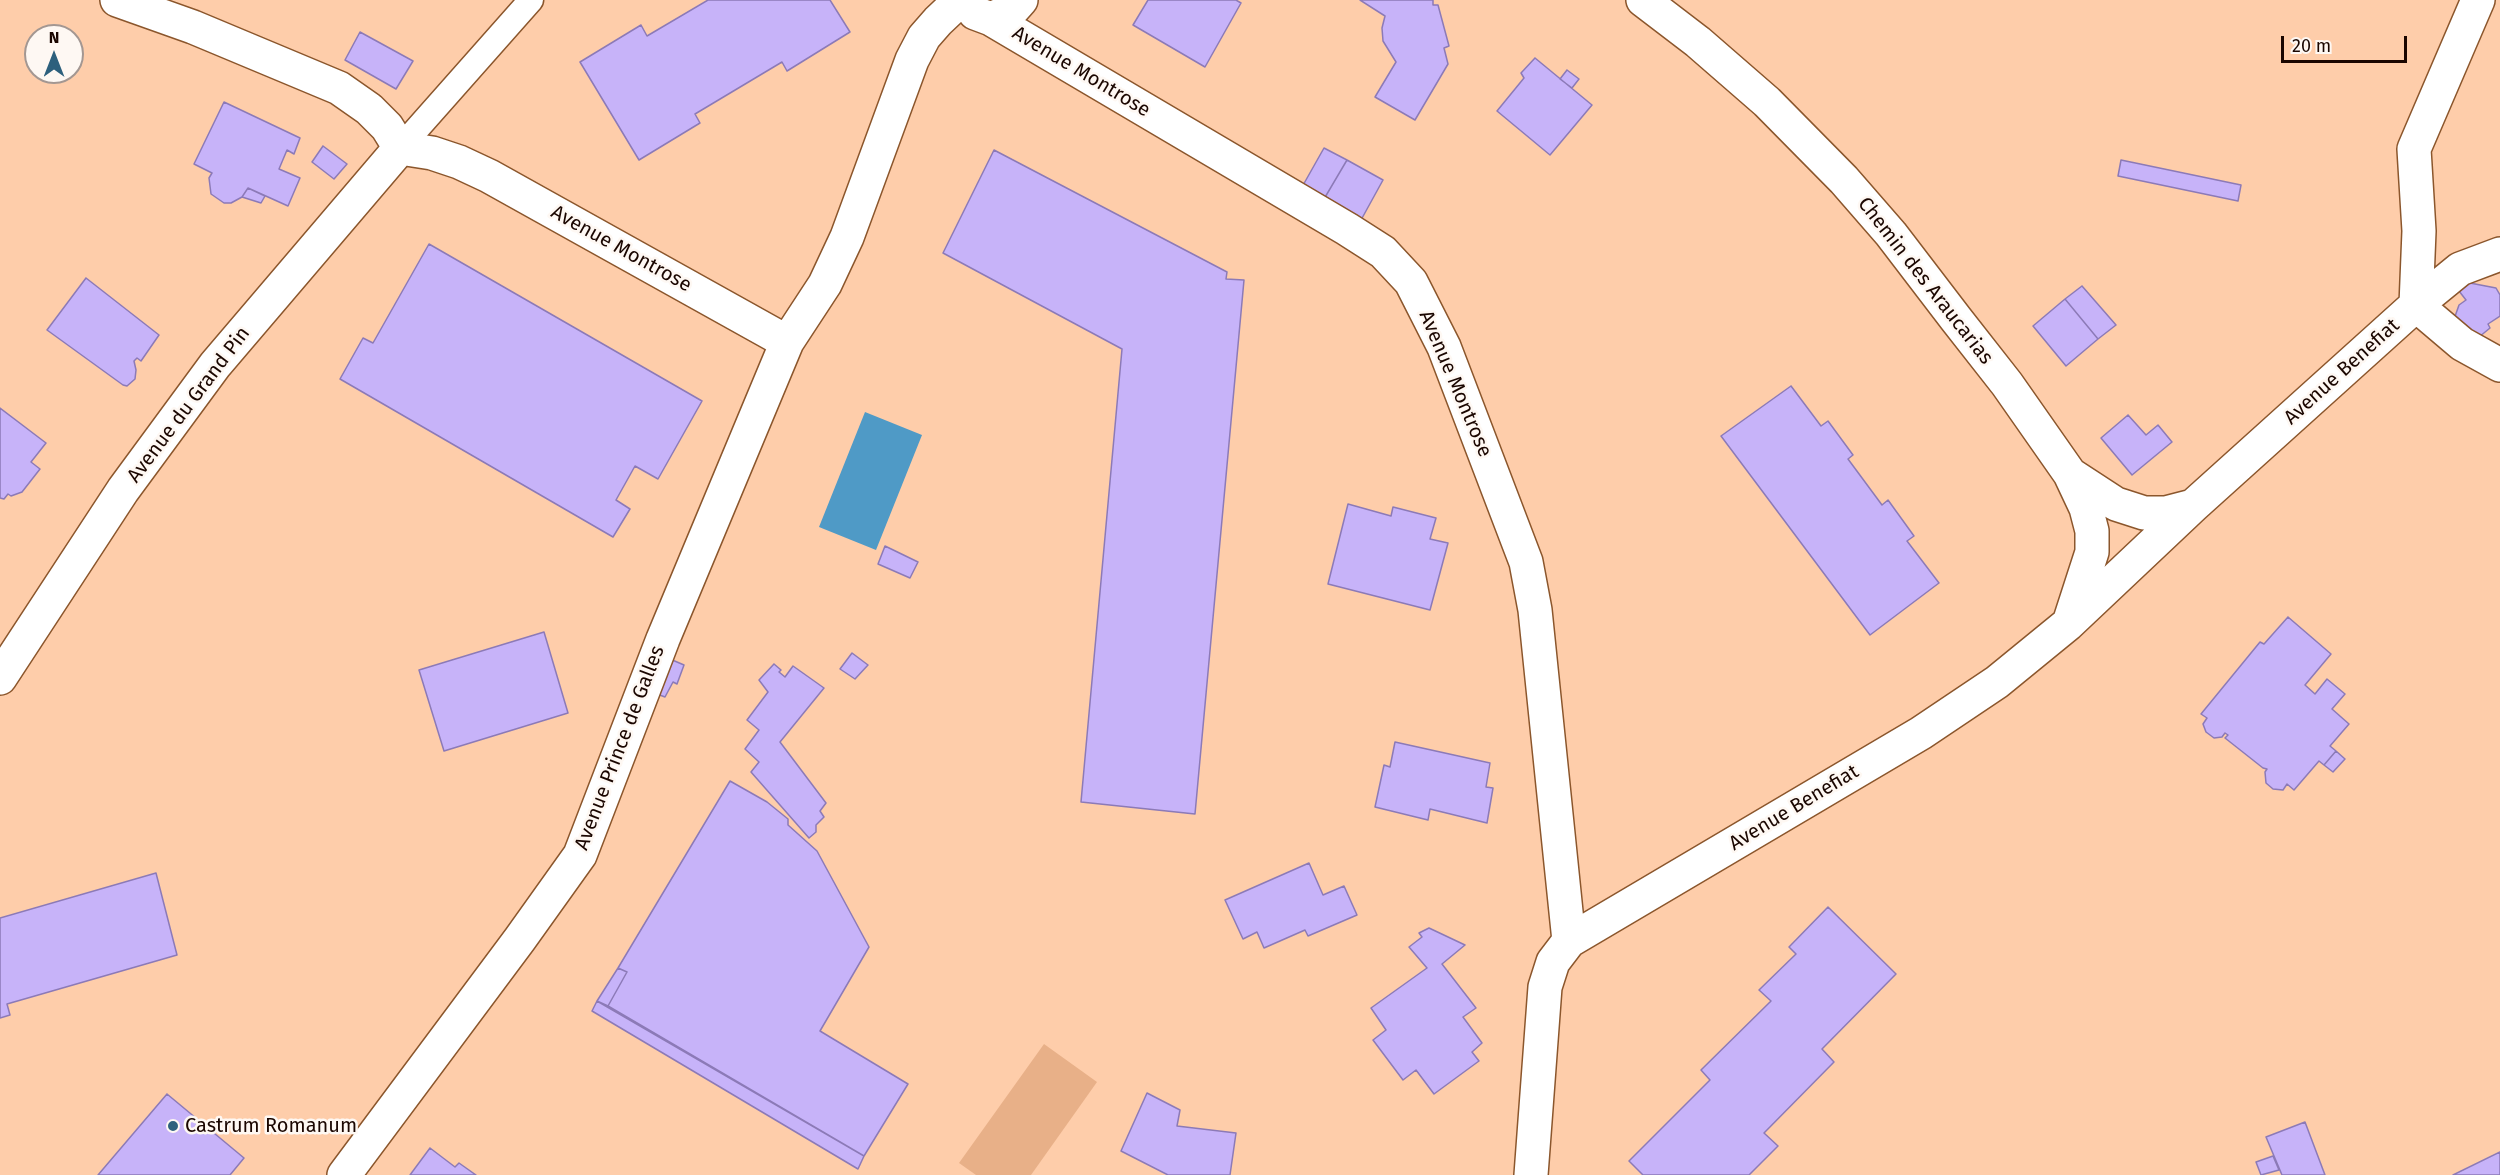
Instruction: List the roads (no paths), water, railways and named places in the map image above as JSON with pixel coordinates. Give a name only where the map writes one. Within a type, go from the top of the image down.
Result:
[{"type":"street","points":[[117,0],[193,27],[339,88],[369,109],[387,127],[400,148]]},
{"type":"street","points":[[991,18],[1013,9],[1021,0]]},
{"type":"street","name":"Chemin des Araucarias","points":[[1643,0],[1698,42],[1767,102],[1844,180],[1891,234],[1971,337],[2070,474],[2086,508],[2092,531],[2092,552],[2068,624]]},
{"type":"street","points":[[2478,0],[2414,149],[2419,231],[2416,305],[2462,345],[2500,364]]},
{"type":"street","points":[[787,342],[825,284],[847,237],[912,60],[924,37],[955,2]]},
{"type":"street","name":"Avenue Montrose","points":[[955,2],[991,18],[1347,229],[1383,252],[1411,282],[1444,347],[1526,562],[1535,610],[1569,941]]},
{"type":"street","name":"Avenue Montrose","points":[[400,148],[432,153],[489,176],[787,342]]},
{"type":"street","name":"Avenue du Grand Pin","points":[[1,673],[123,490],[215,365],[400,148]]},
{"type":"street","name":"Avenue Benefiat","points":[[1531,1175],[1545,987],[1553,962],[1569,941],[1921,733],[1997,682],[2068,624],[2193,506],[2416,305],[2460,269],[2498,258]]},
{"type":"street","name":"Avenue Prince de Galles","points":[[345,1175],[580,855],[663,639],[787,342]]},
{"type":"street","name":"Avenue Benefiat","points":[[2070,474],[2116,504],[2144,513],[2166,513],[2193,506]]},
{"type":"lane","points":[[400,148],[531,0]]},
{"type":"water","points":[[865,412],[922,435],[876,550],[819,527]]},
{"type":"place","name":"Castrum Romanum","points":[[173,1126]]}]
